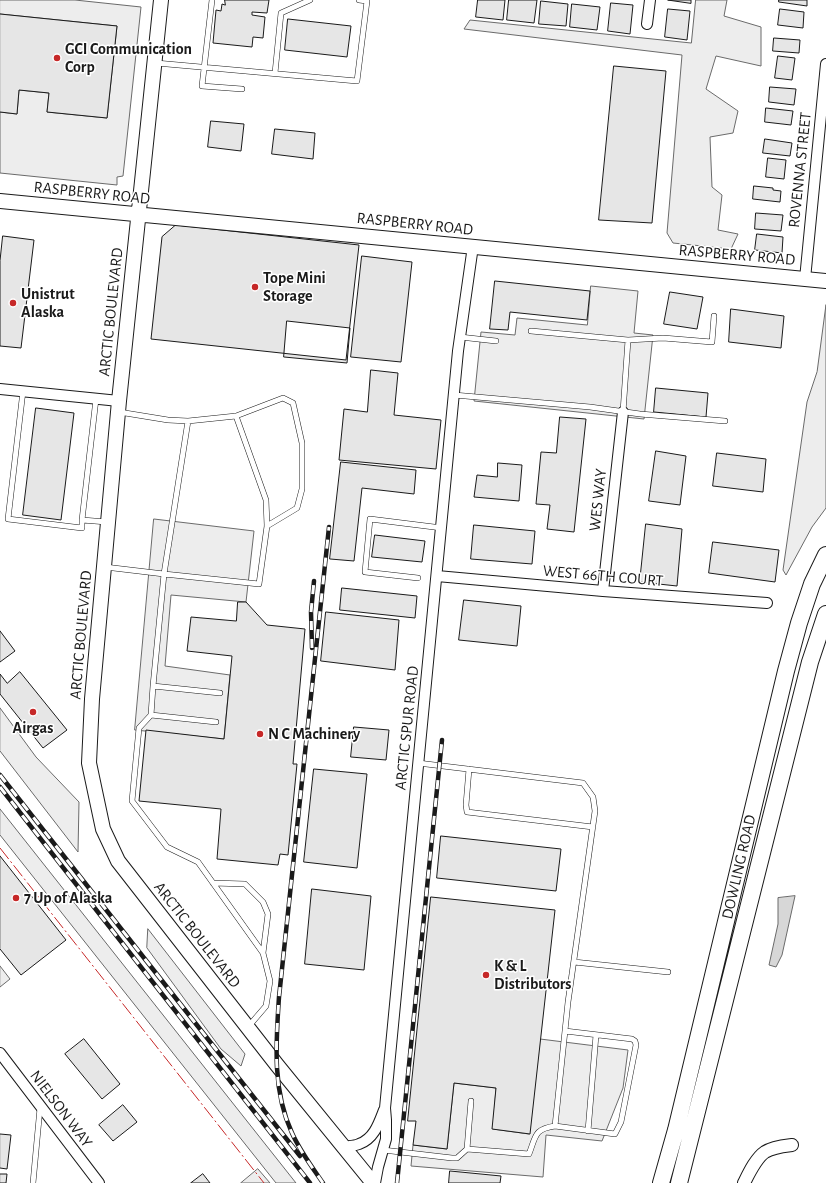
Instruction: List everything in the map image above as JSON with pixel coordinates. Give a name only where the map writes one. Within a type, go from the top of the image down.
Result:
[{"type":"main road","name":"ARCTIC BOULEVARD","points":[[161,0],[108,523],[92,699],[89,763],[103,829],[118,861],[343,1147],[374,1183]]},
{"type":"main road","name":"RASPBERRY ROAD","points":[[0,201],[826,281]]},
{"type":"main road","name":"DOWLING ROAD","points":[[661,1183],[678,1123],[786,670],[812,584],[826,555]]},
{"type":"main road","name":"DOWLING ROAD","points":[[679,1183],[810,662],[826,614]]},
{"type":"street","points":[[648,24],[650,0]]},
{"type":"street","name":"ROVENNA STREET","points":[[805,279],[826,64]]},
{"type":"street","name":"ARCTIC SPUR ROAD","points":[[374,1183],[386,1139],[385,1108],[458,351],[473,246]]},
{"type":"street","points":[[0,389],[96,399],[119,407]]},
{"type":"street","name":"WES WAY","points":[[603,592],[623,412]]},
{"type":"street","name":"WEST 66TH COURT","points":[[437,576],[603,592],[767,603]]},
{"type":"street","name":"NIELSON WAY","points":[[0,1053],[99,1183]]},
{"type":"street","name":"ARCTIC SPUR ROAD","points":[[343,1147],[359,1144],[369,1139],[376,1129],[385,1108]]},
{"type":"street","points":[[744,1183],[755,1163],[765,1152],[778,1147],[792,1145]]},
{"type":"lane","points":[[212,0],[202,86],[242,89]]},
{"type":"lane","points":[[275,73],[281,13],[310,0]]},
{"type":"lane","points":[[155,62],[357,81],[368,1],[359,0]]},
{"type":"lane","points":[[531,332],[628,340],[663,338],[712,342],[714,316]]},
{"type":"lane","points":[[460,337],[496,341]]},
{"type":"lane","points":[[623,412],[628,340]]},
{"type":"lane","points":[[23,391],[8,519],[82,528],[96,399]]},
{"type":"lane","points":[[454,395],[725,421]]},
{"type":"lane","points":[[119,407],[168,420],[188,422],[236,416],[283,398],[293,404],[302,443],[302,489],[297,508],[267,526]]},
{"type":"lane","points":[[104,567],[259,584],[267,526],[266,500],[236,416]]},
{"type":"lane","points":[[188,422],[164,574],[151,715],[139,728],[132,801],[167,847],[198,862],[263,954],[270,981],[266,1006],[248,1027]]},
{"type":"lane","points":[[418,578],[364,572],[370,519],[442,528]]},
{"type":"lane","points":[[82,520],[108,523]]},
{"type":"lane","points":[[153,686],[220,693]]},
{"type":"lane","points":[[151,715],[216,722]]},
{"type":"lane","points":[[418,763],[583,784],[593,797],[595,811],[565,1031],[555,1126]]},
{"type":"lane","points":[[469,769],[466,805],[467,812],[592,827]]},
{"type":"lane","points":[[214,883],[245,884],[263,902],[268,914],[263,954]]},
{"type":"lane","points":[[574,962],[668,972]]},
{"type":"lane","points":[[467,1148],[529,1154],[536,1134],[544,1128],[555,1126],[615,1134],[621,1122],[636,1045],[635,1041],[632,1039],[565,1031]]},
{"type":"lane","points":[[588,1131],[596,1035]]},
{"type":"lane","points":[[383,1150],[457,1158],[467,1148],[471,1100]]},
{"type":"lane","points":[[33,1183],[40,1107]]},
{"type":"shaded area","points":[[0,0],[75,0],[141,7],[123,176],[117,177],[117,185],[0,173],[0,112],[17,114],[19,90],[49,93],[47,112],[107,118],[117,26],[0,14]]},
{"type":"shaded area","points":[[696,0],[727,0],[724,16],[761,27],[761,66],[716,56],[706,89],[738,111],[733,133],[710,137],[712,187],[722,195],[718,230],[738,234],[731,249],[673,243],[667,233],[682,55],[464,29],[470,20],[691,43]]},
{"type":"shaded area","points":[[591,286],[638,291],[634,333],[653,335],[644,419],[474,401],[481,332],[515,335],[517,318],[587,325]]},
{"type":"shaded area","points":[[826,305],[826,508],[812,527],[786,575],[783,570],[807,402],[817,372]]},
{"type":"shaded area","points":[[154,519],[254,531],[246,602],[171,595],[165,666],[230,675],[224,739],[135,730]]},
{"type":"shaded area","points":[[0,708],[36,757],[79,802],[78,852],[0,751]]},
{"type":"shaded area","points":[[0,809],[296,1183],[276,1183],[0,835]]},
{"type":"shaded area","points":[[795,896],[782,955],[776,967],[769,965],[778,924],[778,898]]},
{"type":"shaded area","points":[[148,929],[245,1054],[241,1066],[221,1049],[147,948]]},
{"type":"shaded area","points":[[0,966],[10,979],[0,987]]},
{"type":"shaded area","points":[[540,1039],[628,1050],[623,1088],[602,1141],[546,1135],[543,1177],[411,1166],[413,1145],[447,1149],[454,1083],[496,1088],[493,1129],[529,1134]]},
{"type":"shaded area","points":[[258,1169],[270,1183],[241,1183]]},
{"type":"building","points":[[225,0],[269,0],[267,13],[252,12],[252,15],[265,17],[263,38],[253,37],[252,47],[213,43],[216,10],[221,11],[222,4],[225,5]]},
{"type":"building","points":[[478,0],[505,0],[503,20],[476,17]]},
{"type":"building","points":[[509,0],[537,0],[534,23],[507,20]]},
{"type":"building","points":[[668,0],[691,0],[691,3]]},
{"type":"building","points":[[779,0],[807,0],[807,6],[779,2]]},
{"type":"building","points":[[541,1],[568,4],[566,26],[539,24]]},
{"type":"building","points":[[611,3],[633,5],[630,34],[608,31]]},
{"type":"building","points":[[572,4],[600,7],[597,30],[570,27]]},
{"type":"building","points":[[668,9],[690,11],[687,40],[665,37]]},
{"type":"building","points":[[780,9],[804,12],[803,28],[778,25]]},
{"type":"building","name":"GCI Communication Corp","points":[[0,14],[117,26],[107,118],[47,112],[49,93],[19,90],[17,114],[0,112]]},
{"type":"building","points":[[288,19],[351,26],[347,57],[285,50]]},
{"type":"building","points":[[774,38],[800,40],[799,53],[773,51]]},
{"type":"building","points":[[778,56],[795,58],[792,80],[775,78]]},
{"type":"building","points":[[614,66],[666,71],[652,223],[599,220]]},
{"type":"building","points":[[770,87],[796,89],[794,105],[769,102]]},
{"type":"building","points":[[766,108],[793,111],[791,125],[765,122]]},
{"type":"building","points":[[211,121],[244,124],[241,151],[208,147]]},
{"type":"building","points":[[275,129],[315,133],[313,159],[272,154]]},
{"type":"building","points":[[765,139],[792,143],[790,156],[763,153]]},
{"type":"building","points":[[768,158],[786,160],[784,179],[766,177]]},
{"type":"building","points":[[754,186],[773,188],[773,190],[781,191],[780,202],[753,199]]},
{"type":"building","points":[[756,213],[783,215],[781,231],[755,229]]},
{"type":"building","name":"Tope Mini Storage","points":[[176,225],[359,245],[346,360],[151,339],[162,237]]},
{"type":"building","points":[[757,234],[783,237],[782,253],[755,250]]},
{"type":"building","name":"Unistrut Alaska","points":[[3,236],[34,240],[21,348],[0,346],[0,261]]},
{"type":"building","points":[[362,256],[412,262],[401,362],[351,357]]},
{"type":"building","points":[[495,281],[590,291],[587,320],[510,312],[508,330],[490,329]]},
{"type":"building","points":[[670,292],[703,297],[697,329],[664,324]]},
{"type":"building","points":[[731,309],[784,316],[781,348],[729,342]]},
{"type":"building","points":[[287,321],[350,328],[347,363],[284,357]]},
{"type":"building","points":[[371,370],[398,373],[394,415],[441,420],[436,469],[339,460],[344,409],[367,412]]},
{"type":"building","points":[[656,388],[708,393],[706,417],[654,412]]},
{"type":"building","points":[[36,408],[74,413],[61,520],[23,515]]},
{"type":"building","points":[[560,417],[586,419],[574,532],[547,529],[550,505],[536,504],[541,452],[556,453]]},
{"type":"building","points":[[656,451],[686,456],[680,505],[649,501]]},
{"type":"building","points":[[717,453],[766,459],[763,492],[713,486]]},
{"type":"building","points":[[341,462],[416,470],[414,494],[362,488],[354,561],[330,559]]},
{"type":"building","points":[[498,463],[522,465],[519,501],[474,497],[477,475],[497,477]]},
{"type":"building","points":[[646,524],[682,529],[677,586],[640,582]]},
{"type":"building","points":[[474,525],[535,531],[532,564],[471,559]]},
{"type":"building","points":[[375,535],[425,541],[422,562],[372,557]]},
{"type":"building","points":[[713,542],[779,550],[775,582],[709,573]]},
{"type":"building","points":[[342,588],[417,596],[415,618],[340,610]]},
{"type":"building","points":[[464,600],[521,606],[517,646],[459,640]]},
{"type":"building","name":"N C Machinery","points":[[238,602],[246,602],[267,625],[305,629],[293,764],[297,764],[288,855],[280,854],[278,865],[217,859],[221,809],[139,801],[146,730],[224,739],[232,656],[187,651],[191,617],[236,621]]},
{"type":"building","points":[[326,612],[399,620],[395,670],[321,661]]},
{"type":"building","points":[[0,631],[15,651],[0,662]]},
{"type":"building","name":"Airgas","points":[[20,672],[67,730],[43,748],[0,694],[0,674],[7,683]]},
{"type":"building","points":[[354,727],[389,730],[386,760],[351,757]]},
{"type":"building","points":[[314,769],[367,774],[357,868],[304,862]]},
{"type":"building","points":[[441,836],[561,849],[556,891],[437,878]]},
{"type":"building","name":"7 Up of Alaska","points":[[0,856],[66,940],[21,975],[0,949]]},
{"type":"building","points":[[312,889],[371,896],[364,970],[305,964]]},
{"type":"building","name":"K & L Distributors","points":[[431,897],[555,910],[530,1134],[492,1129],[496,1088],[454,1083],[447,1149],[413,1145],[416,1121],[408,1121]]},
{"type":"building","points":[[84,1039],[120,1084],[102,1099],[65,1054]]},
{"type":"building","points":[[123,1105],[137,1122],[113,1141],[99,1125]]},
{"type":"building","points":[[0,1134],[11,1135],[7,1169],[0,1168]]},
{"type":"building","points":[[450,1171],[501,1176],[500,1183],[449,1183]]},
{"type":"building","points":[[0,1174],[7,1174],[6,1183],[0,1183]]},
{"type":"building","points":[[203,1174],[210,1183],[191,1183]]},
{"type":"railway","points":[[323,1183],[306,1159],[292,1133],[286,1117],[278,1083],[277,1031],[279,997],[329,527]]},
{"type":"railway","points":[[312,648],[311,612],[314,581]]},
{"type":"railway","points":[[397,1183],[442,740]]},
{"type":"railway","points":[[0,775],[300,1156]]},
{"type":"railway","points":[[0,787],[310,1183]]},
{"type":"power","points":[[0,848],[264,1183]]},
{"type":"place","name":"GCI Communication Corp","points":[[57,58]]},
{"type":"place","name":"Tope Mini Storage","points":[[255,287]]},
{"type":"place","name":"Unistrut Alaska","points":[[13,303]]},
{"type":"place","name":"Airgas","points":[[33,712]]},
{"type":"place","name":"N C Machinery","points":[[260,734]]},
{"type":"place","name":"7 Up of Alaska","points":[[16,898]]},
{"type":"place","name":"K & L Distributors","points":[[486,975]]}]
